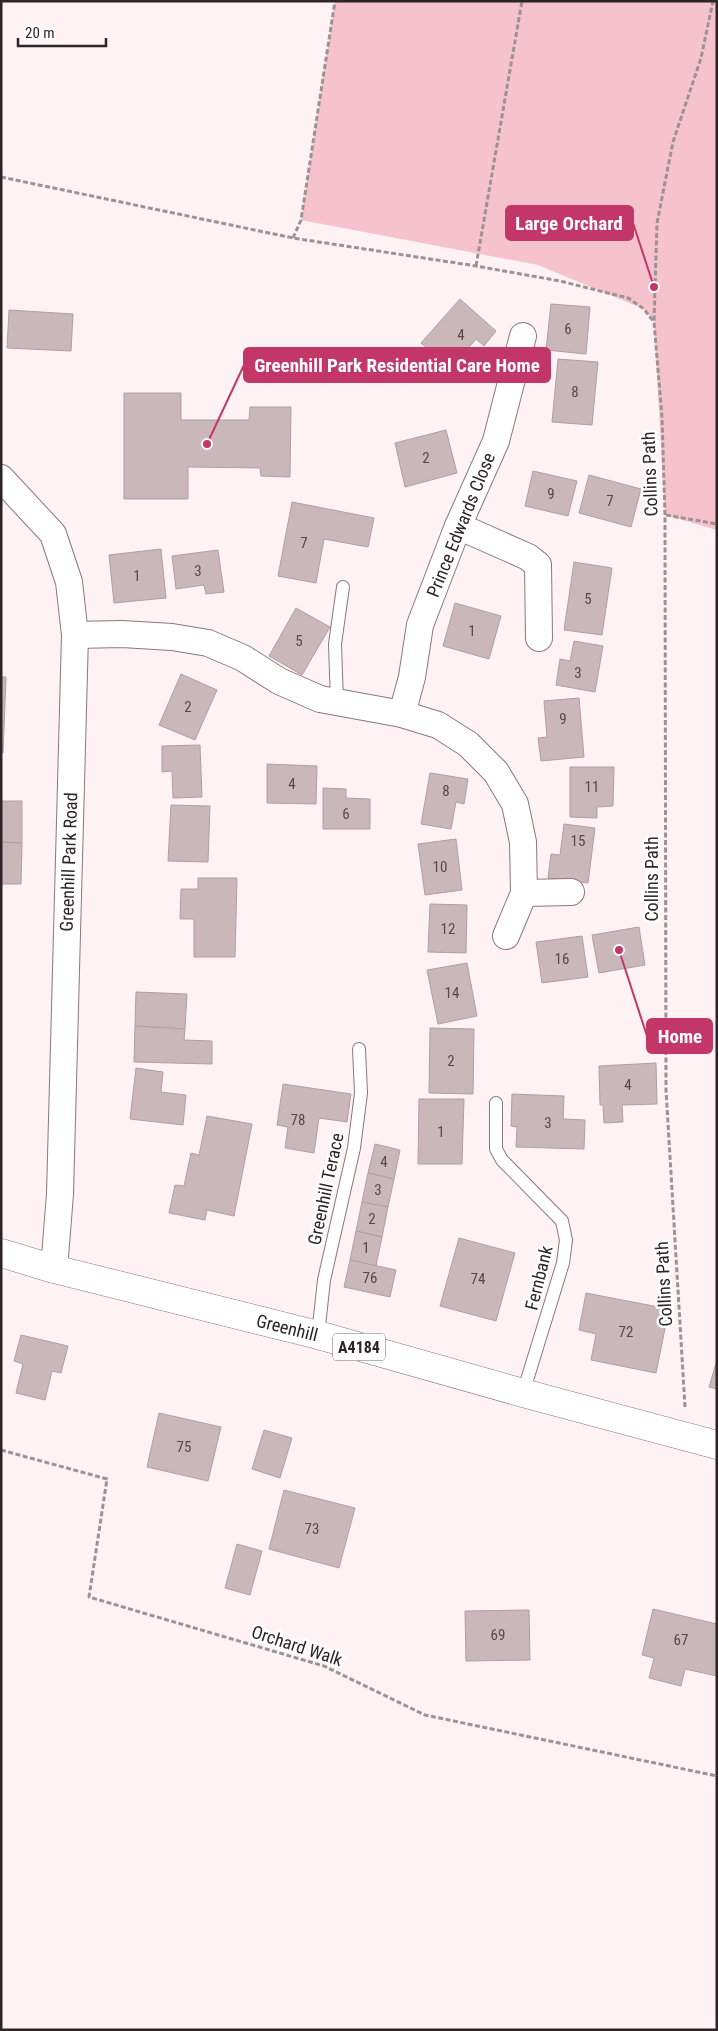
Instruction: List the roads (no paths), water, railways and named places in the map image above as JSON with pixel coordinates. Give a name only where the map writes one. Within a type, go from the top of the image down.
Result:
[{"type":"main road","name":"Greenhill","points":[[1,1253],[54,1269],[318,1335],[717,1445]]},
{"type":"street","name":"Prince Edwards Close","points":[[402,714],[412,677],[420,625],[458,526],[496,441],[523,336]]},
{"type":"street","name":"Greenhill Park Road","points":[[1,478],[53,534],[69,582],[75,635],[60,1194],[54,1269]]},
{"type":"street","points":[[458,526],[528,556],[538,565],[539,638]]},
{"type":"street","points":[[75,635],[142,635],[172,637],[208,643],[243,658],[279,681],[320,699],[402,714],[438,725],[468,744],[496,772],[515,804],[523,842],[524,893],[506,936]]},
{"type":"street","points":[[524,893],[571,892]]},
{"type":"lane","points":[[337,702],[335,644],[343,587]]},
{"type":"lane","name":"Greenhill Terace","points":[[318,1335],[324,1280],[354,1148],[361,1093],[359,1049]]},
{"type":"lane","name":"Fernbank","points":[[496,1103],[496,1149],[502,1160],[562,1221],[566,1240],[563,1263],[523,1393]]},
{"type":"place","name":"Large Orchard","points":[[654,287]]},
{"type":"place","name":"Greenhill Park Residential Care Home","points":[[207,444]]},
{"type":"place","name":"Home","points":[[619,950]]}]
